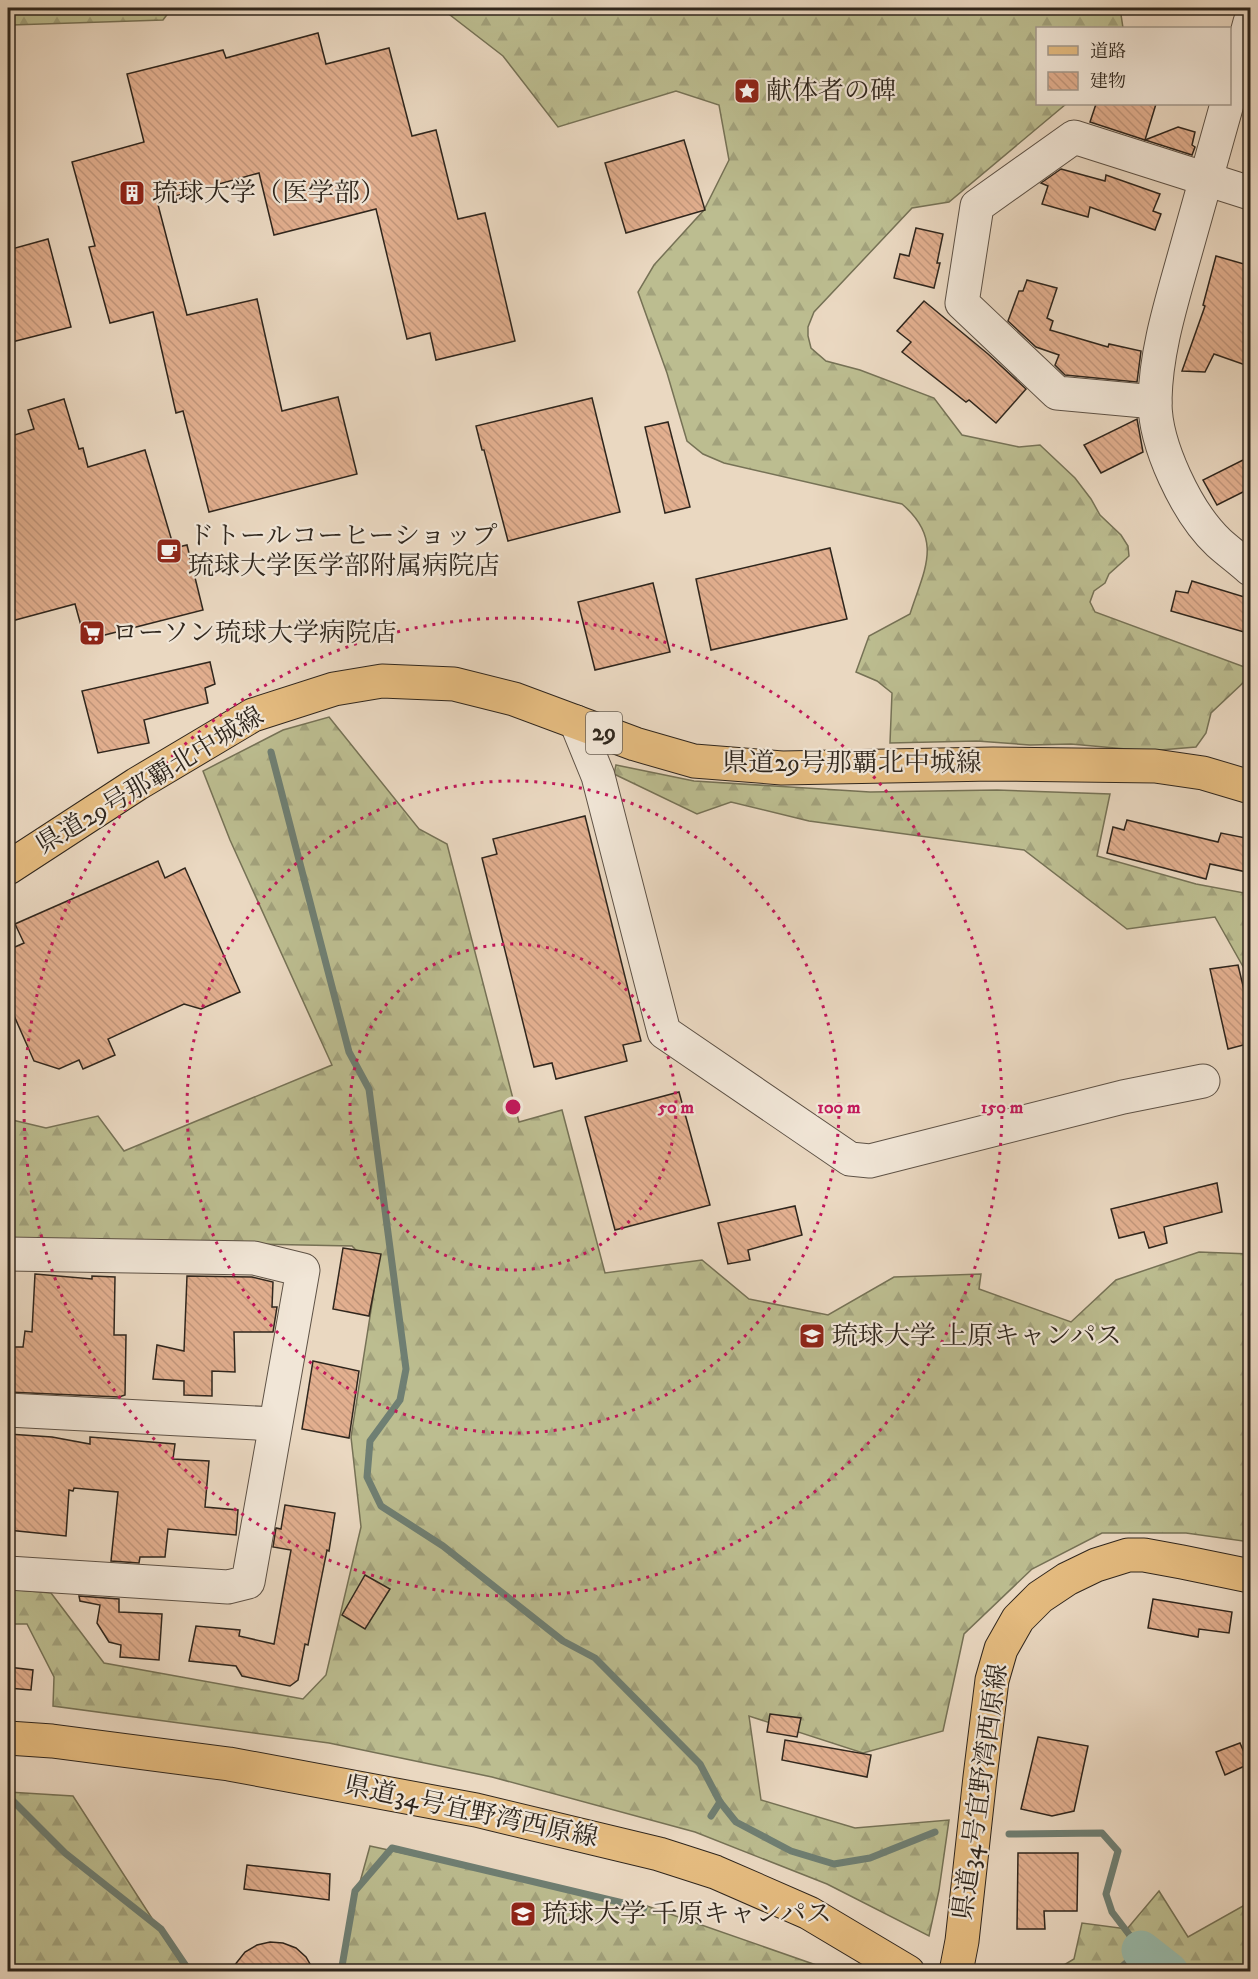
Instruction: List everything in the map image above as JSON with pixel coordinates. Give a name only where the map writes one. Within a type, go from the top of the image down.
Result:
[{"type":"main road","name":"県道29号那覇北中城線","points":[[8,868],[137,784],[253,715],[334,689],[382,681],[454,684],[514,699],[635,744],[694,761],[782,768],[993,764],[1155,766],[1203,773],[1251,787]]},
{"type":"main road","name":"県道34号宜野湾西原線","points":[[956,1971],[962,1941],[992,1680],[1001,1649],[1018,1619],[1040,1597],[1067,1579],[1096,1565],[1128,1555],[1144,1555],[1251,1576]]},
{"type":"main road","name":"県道34号宜野湾西原線","points":[[8,1738],[52,1741],[229,1764],[476,1810],[659,1854],[715,1872],[809,1913],[908,1971]]},
{"type":"street","points":[[1231,92],[1251,22]]},
{"type":"street","points":[[1227,105],[1166,321],[1159,359],[1155,402],[1161,437],[1173,474],[1191,508],[1218,542],[1251,569]]},
{"type":"street","points":[[1155,402],[1057,393],[962,303],[977,206],[1074,137],[1251,193]]},
{"type":"street","points":[[576,722],[598,776],[663,1032],[850,1159],[870,1161],[1123,1097],[1203,1080]]},
{"type":"street","points":[[8,1254],[254,1258],[303,1270],[248,1582],[228,1587],[8,1573]]},
{"type":"street","points":[[8,1410],[275,1424]]},
{"type":"green space","points":[[13,8],[172,8],[163,20],[12,25]]},
{"type":"green space","points":[[441,8],[1120,8],[1123,27],[1036,27],[1036,105],[1065,105],[949,202],[912,208],[814,312],[808,327],[808,336],[811,348],[826,361],[860,370],[934,398],[962,435],[1019,447],[1040,445],[1075,478],[1100,515],[1121,535],[1128,546],[1129,556],[1109,574],[1105,583],[1094,591],[1090,602],[1095,612],[1250,669],[1245,681],[1211,713],[1206,733],[1196,747],[1148,751],[1071,744],[1030,745],[977,741],[890,743],[892,693],[877,681],[856,672],[869,636],[910,614],[925,569],[927,543],[923,530],[915,517],[902,504],[724,463],[703,454],[687,441],[667,373],[638,292],[654,265],[704,210],[729,160],[719,105],[676,91],[558,127],[503,56]]},
{"type":"green space","points":[[329,717],[419,829],[447,844],[519,1122],[562,1110],[605,1273],[702,1260],[749,1299],[828,1315],[894,1277],[981,1274],[979,1289],[1071,1322],[1116,1280],[1199,1252],[1250,1254],[1250,1542],[1186,1533],[1102,1533],[1032,1569],[964,1634],[943,1731],[863,1753],[749,1716],[761,1800],[855,1828],[949,1820],[939,1890],[929,1936],[827,1884],[695,1832],[492,1777],[329,1743],[53,1706],[54,1677],[27,1624],[8,1624],[8,1589],[51,1593],[104,1663],[303,1699],[326,1675],[361,1527],[351,1437],[377,1272],[352,1246],[8,1239],[8,1119],[46,1128],[98,1116],[124,1151],[332,1065],[230,840],[203,771],[283,730]]},
{"type":"green space","points":[[616,765],[694,781],[870,792],[997,790],[1110,794],[1097,856],[1196,884],[1250,894],[1250,979],[1215,917],[1127,929],[1024,850],[809,821],[731,802],[697,814],[614,774]]},
{"type":"green space","points":[[8,1792],[73,1796],[186,1971],[8,1971]]},
{"type":"green space","name":"琉球大学 千原キャンパス","points":[[370,1846],[647,1906],[819,1966],[827,1971],[339,1971],[347,1929]]},
{"type":"green space","points":[[1159,1891],[1188,1937],[1250,1902],[1250,1971],[1054,1971],[1074,1959],[1082,1923],[1127,1929]]},
{"type":"building","points":[[318,33],[326,64],[389,48],[412,136],[436,130],[458,219],[485,213],[515,341],[436,360],[430,333],[407,339],[376,209],[274,235],[259,173],[157,201],[187,315],[257,299],[282,411],[338,397],[357,474],[209,512],[183,411],[176,413],[153,312],[110,323],[89,247],[95,246],[72,162],[144,142],[127,74],[223,50],[226,58]]},
{"type":"building","points":[[1096,105],[1156,105],[1145,140],[1090,122]]},
{"type":"building","points":[[1178,127],[1195,132],[1192,145],[1195,147],[1192,155],[1145,140]]},
{"type":"building","points":[[684,140],[705,210],[626,233],[605,163]]},
{"type":"building","points":[[1061,169],[1105,181],[1106,175],[1160,194],[1153,211],[1161,214],[1155,230],[1090,207],[1088,217],[1042,204],[1048,186],[1041,183]]},
{"type":"building","points":[[916,228],[943,234],[937,263],[940,263],[934,288],[894,278],[900,254],[909,256]]},
{"type":"building","points":[[48,239],[71,327],[8,343],[8,250]]},
{"type":"building","points":[[1216,256],[1251,266],[1251,367],[1214,354],[1205,372],[1182,371],[1205,306],[1203,305]]},
{"type":"building","points":[[1027,280],[1057,288],[1047,318],[1053,321],[1050,330],[1108,347],[1109,344],[1141,351],[1137,382],[1065,375],[1055,365],[1059,355],[1036,347],[1008,321],[1019,291],[1023,291]]},
{"type":"building","points":[[924,301],[1026,389],[996,423],[969,400],[966,402],[902,352],[911,342],[897,331]]},
{"type":"building","points":[[592,398],[620,512],[508,541],[476,426]]},
{"type":"building","points":[[64,399],[79,449],[83,448],[88,467],[145,450],[174,548],[187,545],[203,610],[85,640],[75,604],[8,622],[8,437],[34,429],[28,410]]},
{"type":"building","points":[[1137,419],[1143,452],[1101,473],[1084,445]]},
{"type":"building","points":[[668,422],[690,507],[665,513],[645,427]]},
{"type":"building","points":[[1251,456],[1251,488],[1217,505],[1203,480]]},
{"type":"building","points":[[830,548],[847,619],[711,650],[696,579]]},
{"type":"building","points":[[1192,581],[1251,599],[1251,634],[1171,611],[1176,591],[1188,593]]},
{"type":"building","points":[[653,583],[670,652],[595,670],[578,602]]},
{"type":"building","points":[[210,662],[215,684],[205,688],[208,703],[144,720],[149,743],[98,753],[82,691]]},
{"type":"building","points":[[585,816],[641,1041],[623,1045],[627,1061],[556,1079],[552,1063],[534,1067],[482,858],[497,854],[493,839]]},
{"type":"building","points":[[1127,820],[1218,842],[1221,833],[1251,839],[1251,873],[1210,864],[1206,879],[1107,853],[1113,827],[1124,830]]},
{"type":"building","points":[[158,861],[165,878],[185,868],[240,992],[201,1009],[184,1004],[108,1039],[115,1055],[83,1069],[79,1060],[59,1069],[34,1061],[8,1002],[8,950],[24,943],[15,924]]},
{"type":"building","points":[[1238,965],[1251,1019],[1251,1043],[1228,1049],[1210,969]]},
{"type":"building","points":[[679,1092],[710,1205],[615,1230],[585,1117]]},
{"type":"building","points":[[1217,1183],[1222,1212],[1164,1227],[1167,1243],[1149,1248],[1144,1232],[1119,1238],[1111,1209]]},
{"type":"building","points":[[795,1206],[802,1235],[748,1250],[750,1260],[728,1264],[718,1223]]},
{"type":"building","points":[[343,1248],[381,1254],[369,1316],[333,1309]]},
{"type":"building","points":[[35,1274],[92,1279],[92,1276],[115,1277],[114,1335],[126,1335],[125,1395],[119,1397],[8,1392],[8,1347],[23,1347],[25,1331],[32,1332]]},
{"type":"building","points":[[187,1276],[252,1277],[273,1282],[272,1307],[277,1307],[273,1332],[234,1332],[235,1372],[212,1371],[212,1396],[184,1395],[184,1381],[153,1379],[157,1345],[184,1351]]},
{"type":"building","points":[[313,1361],[359,1371],[349,1438],[302,1429]]},
{"type":"building","points":[[8,1434],[52,1437],[90,1444],[90,1437],[175,1444],[173,1459],[209,1461],[205,1507],[238,1510],[236,1535],[168,1529],[165,1557],[140,1557],[139,1563],[111,1561],[118,1492],[74,1488],[73,1491],[69,1490],[66,1536],[8,1530]]},
{"type":"building","points":[[285,1505],[335,1513],[329,1551],[327,1550],[308,1645],[305,1644],[298,1680],[290,1686],[242,1676],[236,1666],[189,1661],[196,1626],[240,1630],[239,1636],[274,1644],[291,1550],[273,1547],[276,1528],[281,1529]]},
{"type":"building","points":[[365,1575],[390,1589],[365,1629],[342,1615]]},
{"type":"building","points":[[79,1596],[119,1599],[119,1612],[162,1614],[159,1660],[120,1657],[121,1645],[109,1642],[97,1623],[100,1605],[80,1601]]},
{"type":"building","points":[[1153,1599],[1232,1612],[1229,1633],[1199,1629],[1198,1637],[1148,1628]]},
{"type":"building","points":[[8,1667],[33,1670],[31,1690],[8,1688]]},
{"type":"building","points":[[770,1714],[801,1718],[797,1737],[767,1732]]},
{"type":"building","points":[[1038,1737],[1088,1746],[1074,1811],[1052,1816],[1021,1809]]},
{"type":"building","points":[[785,1740],[871,1755],[867,1777],[782,1760]]},
{"type":"building","points":[[1240,1743],[1249,1764],[1225,1775],[1216,1752]]},
{"type":"building","points":[[1018,1853],[1078,1853],[1077,1911],[1044,1911],[1045,1929],[1017,1929]]},
{"type":"building","points":[[247,1865],[330,1874],[329,1900],[244,1889]]},
{"type":"building","points":[[270,1942],[283,1943],[296,1948],[306,1957],[314,1971],[230,1971],[245,1952],[257,1945]]},
{"type":"waterway","points":[[271,752],[349,1052],[369,1089],[406,1369],[400,1400],[370,1441],[367,1477],[381,1506],[443,1546],[563,1641],[595,1658],[700,1764],[720,1802],[736,1822],[791,1851],[834,1864],[870,1858],[935,1832]]},
{"type":"waterway","points":[[12,1800],[65,1853],[161,1929],[190,1972]]},
{"type":"waterway","points":[[711,1816],[720,1802]]},
{"type":"waterway","points":[[1009,1834],[1102,1833],[1118,1851],[1106,1894],[1112,1912],[1141,1950],[1116,1972]]},
{"type":"waterway","points":[[341,1972],[355,1891],[392,1848],[644,1908]]},
{"type":"waterway","points":[[1141,1950],[1169,1972]]},
{"type":"place","name":"献体者の碑","points":[[747,91]]},
{"type":"place","name":"琉球大学（医学部）","points":[[132,193]]},
{"type":"place","name":"ドトールコーヒーショップ 琉球大学医学部附属病院店","points":[[169,551]]},
{"type":"place","name":"ローソン琉球大学病院店","points":[[92,633]]},
{"type":"place","name":"琉球大学 上原キャンパス","points":[[812,1336]]},
{"type":"place","name":"琉球大学 千原キャンパス","points":[[523,1914]]}]
